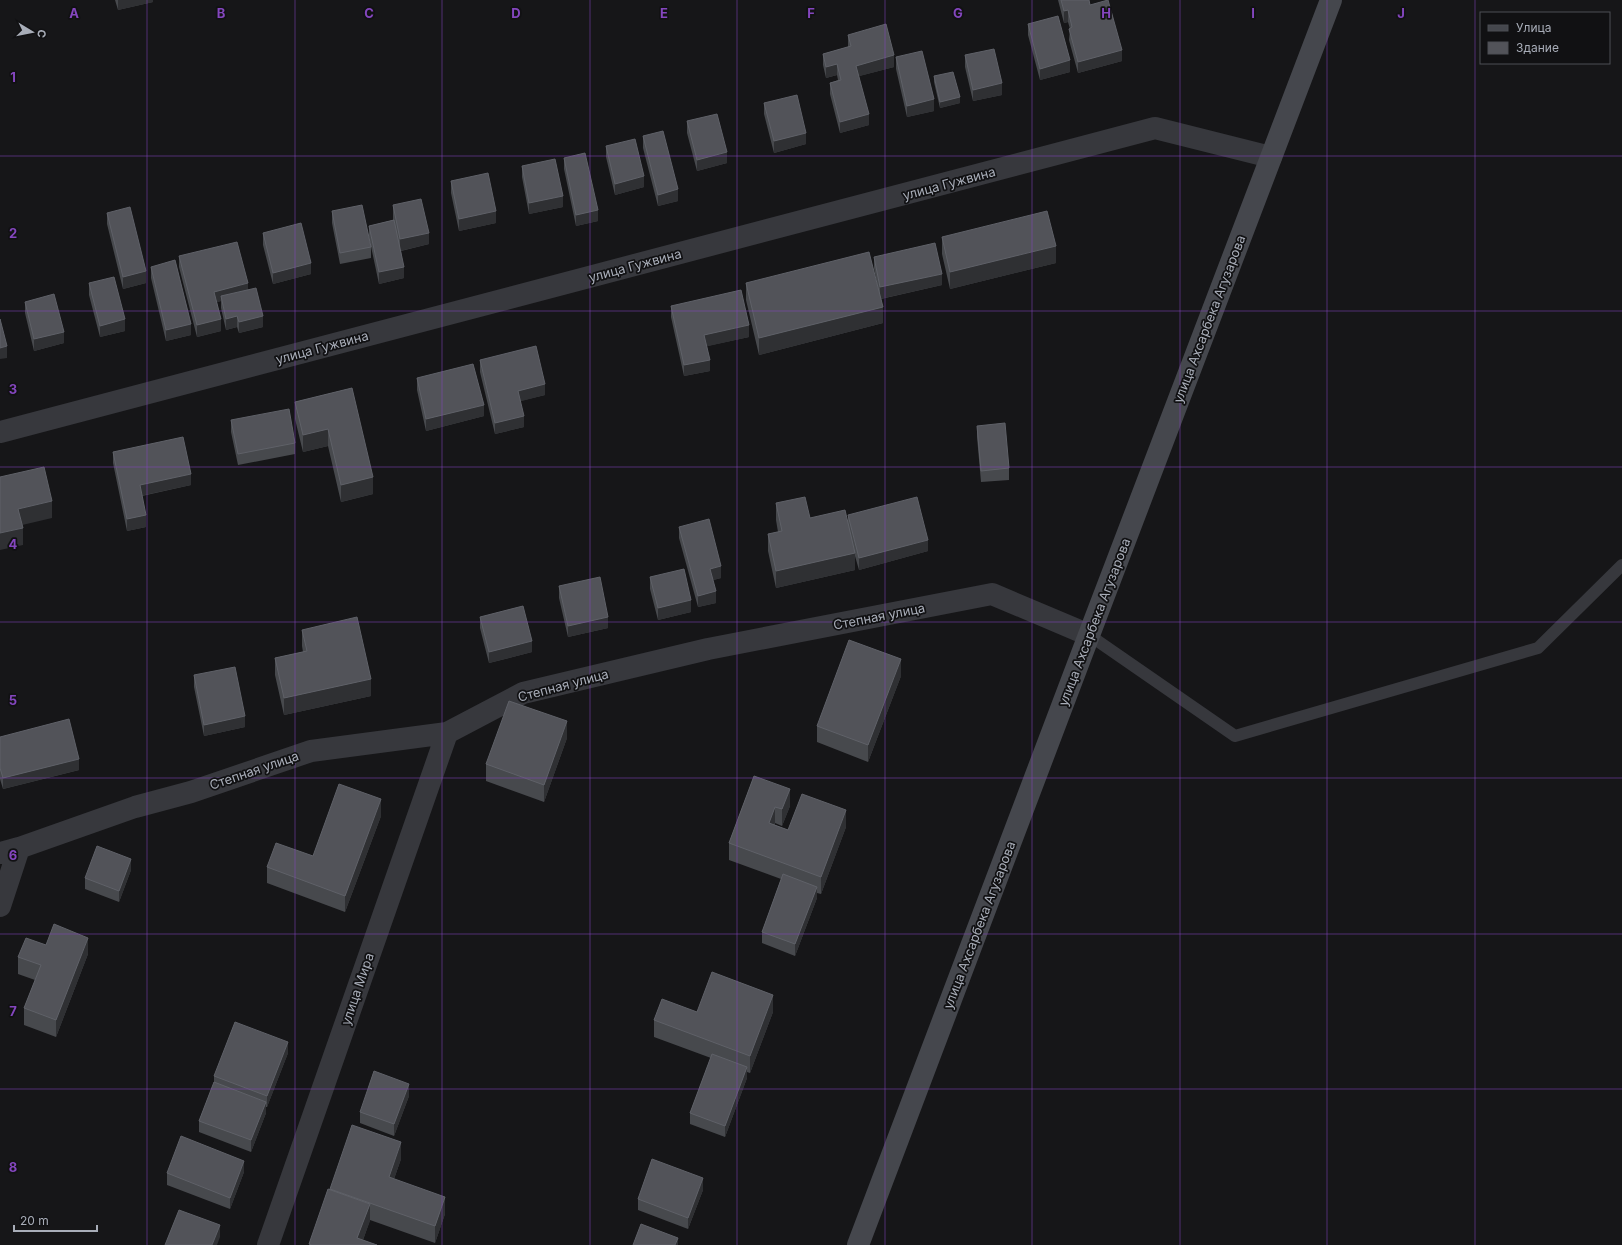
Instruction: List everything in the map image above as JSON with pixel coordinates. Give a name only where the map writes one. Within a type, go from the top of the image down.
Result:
[{"type":"street","name":"улица Ахсарбека Агузарова","points":[[858,1245],[1331,0]]},
{"type":"street","name":"улица Гужвина","points":[[0,432],[1155,128],[1271,157]]},
{"type":"street","name":"Степная улица","points":[[10,850],[135,807],[191,792],[311,750],[447,734],[523,693],[708,649],[992,594],[1089,635]]},
{"type":"street","name":"улица Мира","points":[[268,1245],[447,734]]},
{"type":"street","points":[[0,906],[10,850]]},
{"type":"lane","points":[[1089,635],[1235,736],[1538,648],[1622,565]]},
{"type":"building","points":[[1061,0],[1089,0],[1090,5],[1108,0],[1122,50],[1078,62],[1069,29],[1072,27],[1068,10],[1064,11]]},
{"type":"building","points":[[1058,16],[1070,60],[1040,69],[1028,24]]},
{"type":"building","points":[[886,24],[894,55],[856,66],[869,114],[840,122],[830,83],[841,80],[837,64],[826,67],[823,54],[851,46],[848,35]]},
{"type":"building","points":[[994,49],[1002,83],[973,90],[965,55]]},
{"type":"building","points":[[922,51],[934,99],[907,106],[896,57]]},
{"type":"building","points":[[953,72],[960,97],[940,102],[934,76]]},
{"type":"building","points":[[797,95],[806,133],[774,141],[764,103]]},
{"type":"building","points":[[717,114],[727,152],[697,160],[687,121]]},
{"type":"building","points":[[663,131],[678,189],[658,195],[643,136]]},
{"type":"building","points":[[635,139],[644,176],[615,184],[606,146]]},
{"type":"building","points":[[585,153],[598,210],[576,215],[564,158]]},
{"type":"building","points":[[555,159],[563,196],[529,203],[522,166]]},
{"type":"building","points":[[488,173],[496,211],[459,219],[451,181]]},
{"type":"building","points":[[421,199],[429,233],[400,239],[393,205]]},
{"type":"building","points":[[362,205],[371,247],[340,253],[332,211]]},
{"type":"building","points":[[130,207],[146,271],[123,277],[107,213]]},
{"type":"building","points":[[1047,211],[1056,246],[950,272],[942,237]]},
{"type":"building","points":[[394,220],[404,267],[379,272],[369,226]]},
{"type":"building","points":[[301,223],[311,263],[273,273],[263,233]]},
{"type":"building","points":[[237,242],[248,283],[214,292],[221,319],[197,325],[179,256]]},
{"type":"building","points":[[935,243],[942,274],[880,287],[874,257]]},
{"type":"building","points":[[869,252],[883,307],[759,338],[746,283]]},
{"type":"building","points":[[175,260],[191,324],[166,330],[151,267]]},
{"type":"building","points":[[114,277],[125,319],[100,326],[89,283]]},
{"type":"building","points":[[256,288],[263,316],[239,322],[237,316],[226,319],[221,296]]},
{"type":"building","points":[[741,290],[749,325],[704,335],[710,360],[684,365],[671,306]]},
{"type":"building","points":[[54,294],[64,332],[34,339],[25,302]]},
{"type":"building","points":[[0,319],[7,346],[0,348]]},
{"type":"building","points":[[536,346],[545,384],[518,391],[524,416],[495,423],[480,360]]},
{"type":"building","points":[[473,364],[484,405],[426,419],[417,378]]},
{"type":"building","points":[[352,388],[373,477],[341,485],[328,429],[303,435],[295,402]]},
{"type":"building","points":[[289,409],[295,443],[238,454],[231,420]]},
{"type":"building","points":[[1005,423],[1009,468],[981,471],[977,426]]},
{"type":"building","points":[[183,437],[191,474],[140,485],[146,515],[127,519],[113,452]]},
{"type":"building","points":[[44,467],[52,501],[18,509],[23,528],[0,533],[0,477]]},
{"type":"building","points":[[805,497],[810,518],[845,510],[855,553],[776,571],[768,534],[782,531],[776,503]]},
{"type":"building","points":[[917,497],[928,540],[859,558],[848,515]]},
{"type":"building","points":[[709,519],[721,566],[710,569],[716,591],[698,596],[679,527]]},
{"type":"building","points":[[684,569],[691,600],[658,608],[650,577]]},
{"type":"building","points":[[600,577],[608,617],[568,626],[559,586]]},
{"type":"building","points":[[523,606],[532,641],[489,652],[480,617]]},
{"type":"building","points":[[357,617],[371,679],[284,698],[275,658],[307,651],[302,630]]},
{"type":"building","points":[[849,640],[901,659],[868,745],[817,726]]},
{"type":"building","points":[[235,667],[245,716],[204,725],[194,675]]},
{"type":"building","points":[[509,701],[567,721],[544,785],[486,764]]},
{"type":"building","points":[[69,719],[79,759],[3,778],[0,768],[0,737]]},
{"type":"building","points":[[754,776],[790,789],[782,809],[775,807],[769,823],[788,830],[802,794],[846,810],[821,877],[729,843]]},
{"type":"building","points":[[339,784],[381,799],[345,896],[267,867],[276,843],[313,856]]},
{"type":"building","points":[[97,846],[131,859],[119,891],[85,878]]},
{"type":"building","points":[[783,874],[817,887],[795,944],[762,932]]},
{"type":"building","points":[[54,924],[88,938],[56,1020],[24,1008],[41,965],[18,957],[26,938],[46,945]]},
{"type":"building","points":[[712,972],[773,995],[750,1056],[654,1020],[662,999],[697,1012]]},
{"type":"building","points":[[235,1022],[288,1042],[267,1096],[214,1076]]},
{"type":"building","points":[[712,1054],[747,1067],[725,1126],[690,1113]]},
{"type":"building","points":[[374,1071],[409,1084],[394,1124],[360,1112]]},
{"type":"building","points":[[214,1082],[266,1102],[251,1140],[199,1121]]},
{"type":"building","points":[[352,1125],[401,1142],[389,1177],[445,1197],[435,1226],[330,1189]]},
{"type":"building","points":[[181,1136],[244,1161],[230,1198],[167,1173]]},
{"type":"building","points":[[652,1159],[703,1178],[688,1218],[638,1199]]},
{"type":"building","points":[[328,1189],[370,1204],[357,1238],[377,1245],[309,1244]]},
{"type":"building","points":[[179,1210],[220,1225],[212,1245],[165,1245]]},
{"type":"building","points":[[641,1224],[678,1238],[675,1245],[633,1245]]}]
